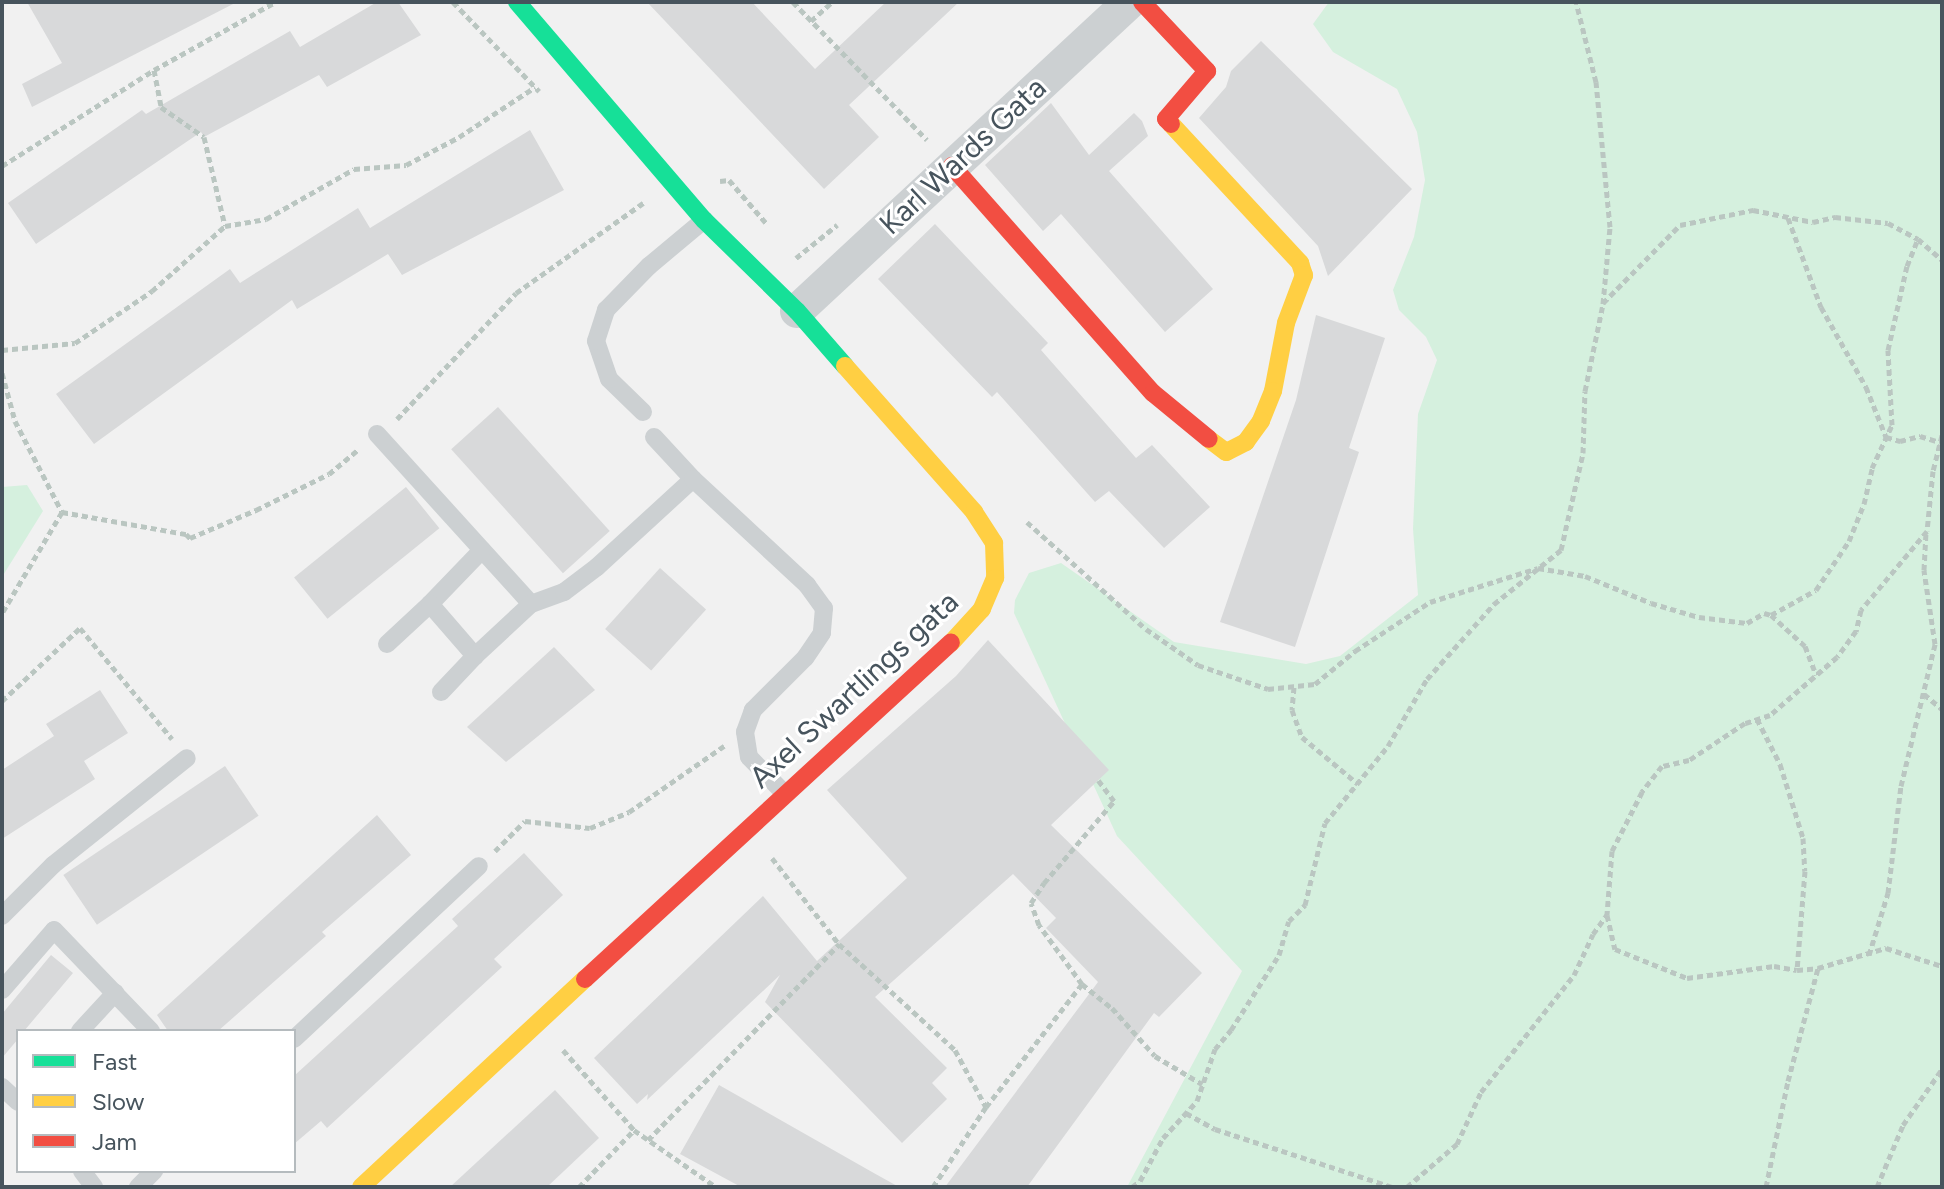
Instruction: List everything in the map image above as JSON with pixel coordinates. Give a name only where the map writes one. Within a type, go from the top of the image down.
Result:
[{"type":"street","name":"Axel Swartlings gata","points":[[361,1187],[747,828],[939,657],[982,609],[995,578],[994,543],[974,512],[809,300],[704,220],[517,2]]},
{"type":"street","name":"Karl Wards Gata","points":[[809,300],[941,154],[1130,2]]},
{"type":"street","points":[[941,154],[1153,393],[1226,452],[1246,442],[1261,421],[1273,391],[1286,323],[1304,275],[1300,263],[1166,119],[1207,71],[1142,2]]},
{"type":"lane","points":[[643,412],[609,379],[596,341],[606,310],[704,220]]},
{"type":"lane","points":[[377,434],[531,604]]},
{"type":"lane","points":[[654,437],[693,479],[807,585],[824,608],[822,633],[805,658],[753,710],[745,742],[749,757],[785,794]]},
{"type":"lane","points":[[441,692],[531,604],[564,592],[597,567],[693,479]]},
{"type":"lane","points":[[387,644],[482,550]]},
{"type":"lane","points":[[430,604],[475,656]]},
{"type":"lane","points":[[2,916],[53,865],[187,758]]},
{"type":"lane","points":[[296,1037],[479,866]]},
{"type":"lane","points":[[2,990],[54,930],[149,1029]]},
{"type":"lane","points":[[82,1029],[115,993]]},
{"type":"path","points":[[2,166],[154,70],[275,2]]},
{"type":"path","points":[[453,2],[545,97]]},
{"type":"path","points":[[793,2],[941,154]]},
{"type":"path","points":[[811,21],[832,2]]},
{"type":"path","points":[[1132,1187],[1140,1181],[1163,1138],[1197,1101],[1215,1049],[1231,1030],[1279,955],[1289,921],[1305,905],[1325,823],[1388,746],[1427,679],[1494,604],[1561,550],[1583,453],[1585,391],[1603,304],[1610,227],[1596,82],[1576,2]]},
{"type":"path","points":[[154,70],[161,107],[204,137],[225,226]]},
{"type":"path","points":[[2,350],[75,343],[152,291],[225,226],[266,219],[354,169],[406,165],[459,137],[535,87]]},
{"type":"path","points":[[941,132],[941,154]]},
{"type":"path","points":[[919,152],[941,154]]},
{"type":"path","points":[[62,512],[186,534],[190,538],[329,474],[408,412],[516,293],[651,198],[661,208],[708,182],[729,180],[768,225]]},
{"type":"path","points":[[1603,304],[1680,225],[1753,210],[1813,222],[1835,217],[1888,223],[1918,239],[1942,260]]},
{"type":"path","points":[[1788,218],[1821,307],[1866,387],[1886,437]]},
{"type":"path","points":[[797,259],[841,220]]},
{"type":"path","points":[[1771,615],[1816,590],[1849,541],[1864,504],[1872,468],[1892,425],[1888,350],[1907,266],[1918,239]]},
{"type":"path","points":[[788,248],[797,259],[809,300]]},
{"type":"path","points":[[2,373],[15,421],[62,512]]},
{"type":"path","points":[[1869,955],[1888,893],[1901,786],[1935,644],[1924,570],[1933,471],[1941,438],[1920,436],[1900,441],[1886,437]]},
{"type":"path","points":[[1933,471],[1942,472]]},
{"type":"path","points":[[2,613],[62,512]]},
{"type":"path","points":[[1021,516],[1146,629],[1198,665],[1268,689],[1315,684],[1355,651],[1430,602],[1538,568],[1585,576],[1651,603],[1699,617],[1747,623],[1764,613],[1771,615],[1805,646],[1816,675]]},
{"type":"path","points":[[1927,531],[1861,610],[1856,631],[1837,657],[1770,715],[1757,719],[1689,760],[1662,766],[1642,792],[1612,851],[1607,915],[1615,949],[1687,978],[1774,966],[1797,970],[1818,968],[1886,948],[1942,966]]},
{"type":"path","points":[[2,701],[80,628],[187,758]]},
{"type":"path","points":[[1294,687],[1292,710],[1302,737],[1358,784]]},
{"type":"path","points":[[1924,694],[1942,709]]},
{"type":"path","points":[[1757,719],[1780,764],[1803,838],[1805,871],[1797,970]]},
{"type":"path","points":[[479,866],[525,821],[590,828],[629,812],[720,747],[745,742]]},
{"type":"path","points":[[1098,780],[1114,801],[1044,883],[1031,903],[1039,925],[1082,984],[1112,1008],[1155,1056],[1202,1085]]},
{"type":"path","points":[[747,828],[839,944],[955,1050],[986,1107]]},
{"type":"path","points":[[1407,1187],[1457,1144],[1481,1092],[1574,975],[1593,934],[1607,915]]},
{"type":"path","points":[[648,1140],[839,944]]},
{"type":"path","points":[[1766,1187],[1788,1081],[1818,968]]},
{"type":"path","points":[[933,1187],[986,1107],[1082,984]]},
{"type":"path","points":[[556,1042],[634,1130],[716,1187]]},
{"type":"path","points":[[1877,1187],[1903,1125],[1942,1069]]},
{"type":"path","points":[[1186,1113],[1215,1129],[1392,1187]]},
{"type":"path","points":[[579,1187],[634,1130]]},
{"type":"green space","points":[[1329,2],[1942,2],[1942,1187],[1127,1187],[1242,971],[1117,836],[1014,613],[1015,600],[1029,573],[1061,563],[1174,642],[1306,664],[1340,656],[1418,595],[1413,529],[1418,414],[1437,360],[1426,337],[1399,310],[1393,290],[1414,237],[1425,180],[1417,132],[1397,89],[1333,52],[1313,24]]},
{"type":"green space","points":[[27,485],[43,511],[2,577],[2,487]]},
{"type":"building","points":[[27,2],[237,2],[32,107],[22,84],[62,63]]},
{"type":"building","points":[[377,2],[398,2],[421,35],[327,87],[319,75],[204,137],[201,132],[36,244],[8,203],[142,110],[146,114],[290,31],[300,47]]},
{"type":"building","points":[[647,2],[752,2],[815,69],[886,2],[959,2],[849,105],[879,137],[824,189]]},
{"type":"building","points":[[1261,41],[1412,189],[1328,276],[1318,246],[1199,118],[1226,87],[1231,71]]},
{"type":"building","points":[[1051,103],[1089,155],[1134,113],[1142,121],[1148,136],[1109,171],[1213,289],[1165,332],[1061,214],[1043,231],[985,165]]},
{"type":"building","points":[[530,130],[564,190],[402,275],[388,254],[297,309],[292,300],[94,444],[56,394],[230,269],[240,283],[358,208],[370,228]]},
{"type":"building","points":[[935,224],[1048,343],[1041,350],[1136,458],[1152,445],[1210,507],[1164,548],[1109,491],[1095,502],[997,392],[992,397],[878,279]]},
{"type":"building","points":[[1316,315],[1385,338],[1349,448],[1359,452],[1295,647],[1220,622],[1296,400]]},
{"type":"building","points":[[498,407],[610,531],[563,573],[451,449]]},
{"type":"building","points":[[406,487],[439,528],[327,619],[294,578]]},
{"type":"building","points":[[660,568],[706,609],[651,670],[605,629]]},
{"type":"building","points":[[988,640],[1109,770],[1051,825],[1202,973],[1159,1017],[1154,1013],[1027,1187],[945,1187],[1098,982],[1046,928],[1056,918],[1013,874],[875,997],[947,1068],[932,1083],[947,1099],[902,1143],[765,1002],[780,975],[647,1100],[648,1094],[637,1104],[594,1058],[763,896],[817,961],[907,878],[827,790],[956,676]]},
{"type":"building","points":[[554,647],[595,690],[506,762],[467,727]]},
{"type":"building","points":[[100,690],[128,733],[84,761],[95,779],[2,839],[2,770],[54,736],[46,724]]},
{"type":"building","points":[[225,766],[259,816],[97,925],[63,875]]},
{"type":"building","points":[[377,815],[411,855],[322,932],[326,936],[220,1029],[167,1029],[157,1015]]},
{"type":"building","points":[[524,853],[563,895],[494,959],[502,967],[327,1128],[321,1121],[296,1142],[296,1074],[458,926],[452,919]]},
{"type":"building","points":[[51,955],[73,973],[26,1029],[16,1029],[16,1041],[2,1058],[2,1014]]},
{"type":"building","points":[[719,1085],[899,1187],[741,1187],[680,1154]]},
{"type":"building","points":[[555,1090],[599,1138],[547,1187],[450,1187]]},
{"type":"traffic: fast","points":[[517,2],[704,220],[797,311],[845,366]]},
{"type":"traffic: slow","points":[[1171,124],[1300,263],[1304,275],[1286,323],[1273,391],[1261,421],[1246,442],[1226,452],[1209,439]]},
{"type":"traffic: slow","points":[[845,366],[974,512],[994,543],[995,578],[982,609],[951,643]]},
{"type":"traffic: slow","points":[[361,1187],[585,979]]},
{"type":"traffic: jam","points":[[1142,2],[1207,71],[1166,119],[1171,124]]},
{"type":"traffic: jam","points":[[952,166],[1153,393],[1209,439]]},
{"type":"traffic: jam","points":[[585,979],[951,643]]}]
